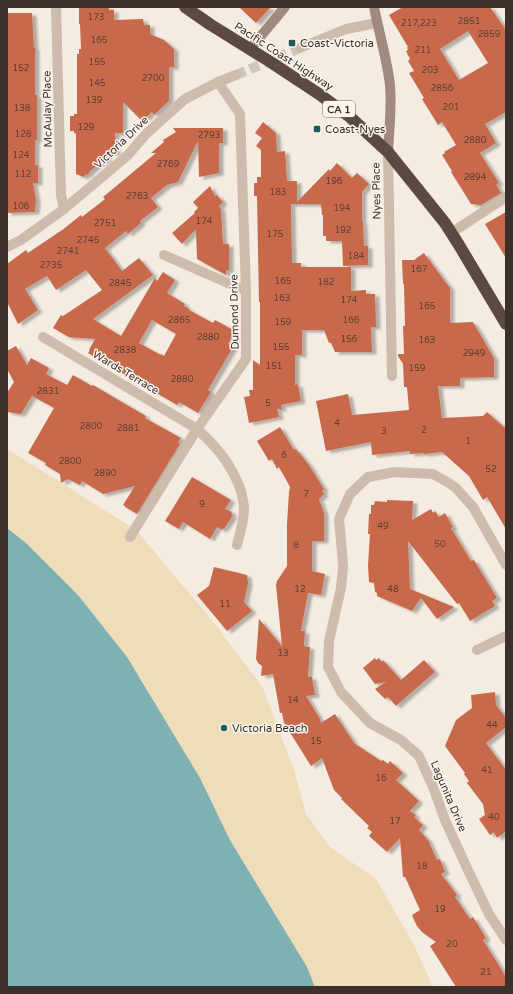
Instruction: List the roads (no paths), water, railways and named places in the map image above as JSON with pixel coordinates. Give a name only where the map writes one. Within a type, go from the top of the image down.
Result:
[{"type":"highway","name":"Pacific Coast Highway","points":[[185,7],[313,90],[350,117],[388,152],[451,232],[506,324]]},
{"type":"street","name":"McAulay Place","points":[[56,7],[61,195],[64,209]]},
{"type":"street","points":[[250,49],[285,7]]},
{"type":"street","name":"Nyes Place","points":[[374,7],[390,85],[391,108],[388,152],[392,376]]},
{"type":"street","points":[[300,48],[325,36],[346,29],[377,23]]},
{"type":"street","name":"Victoria Drive","points":[[7,247],[21,240],[64,209],[128,155],[146,134],[185,99],[218,82],[236,75]]},
{"type":"street","name":"Dumond Drive","points":[[130,538],[197,429],[246,359],[246,291],[240,114],[218,82]]},
{"type":"street","points":[[451,232],[506,197]]},
{"type":"street","points":[[164,255],[246,291]]},
{"type":"street","name":"Wards Terrace","points":[[43,337],[197,429],[212,442],[229,465],[237,480],[242,495],[244,508],[243,521],[237,545]]},
{"type":"street","name":"Lagunita Drive","points":[[506,565],[473,507],[456,488],[449,483],[433,474],[395,472],[368,477],[350,494],[339,519],[343,567],[341,588],[329,641],[328,667],[341,692],[370,723],[401,740],[419,756],[445,820],[489,914],[506,940]]},
{"type":"street","points":[[477,650],[506,636]]},
{"type":"water","points":[[7,528],[26,543],[78,595],[127,657],[200,778],[230,840],[307,967],[315,987],[7,987]]},
{"type":"tunnel","points":[[236,75],[300,48]]},
{"type":"place","name":"Coast-Victoria","points":[[292,43]]},
{"type":"place","name":"Coast-Nyes","points":[[317,129]]},
{"type":"place","name":"Victoria Beach","points":[[224,728]]}]
